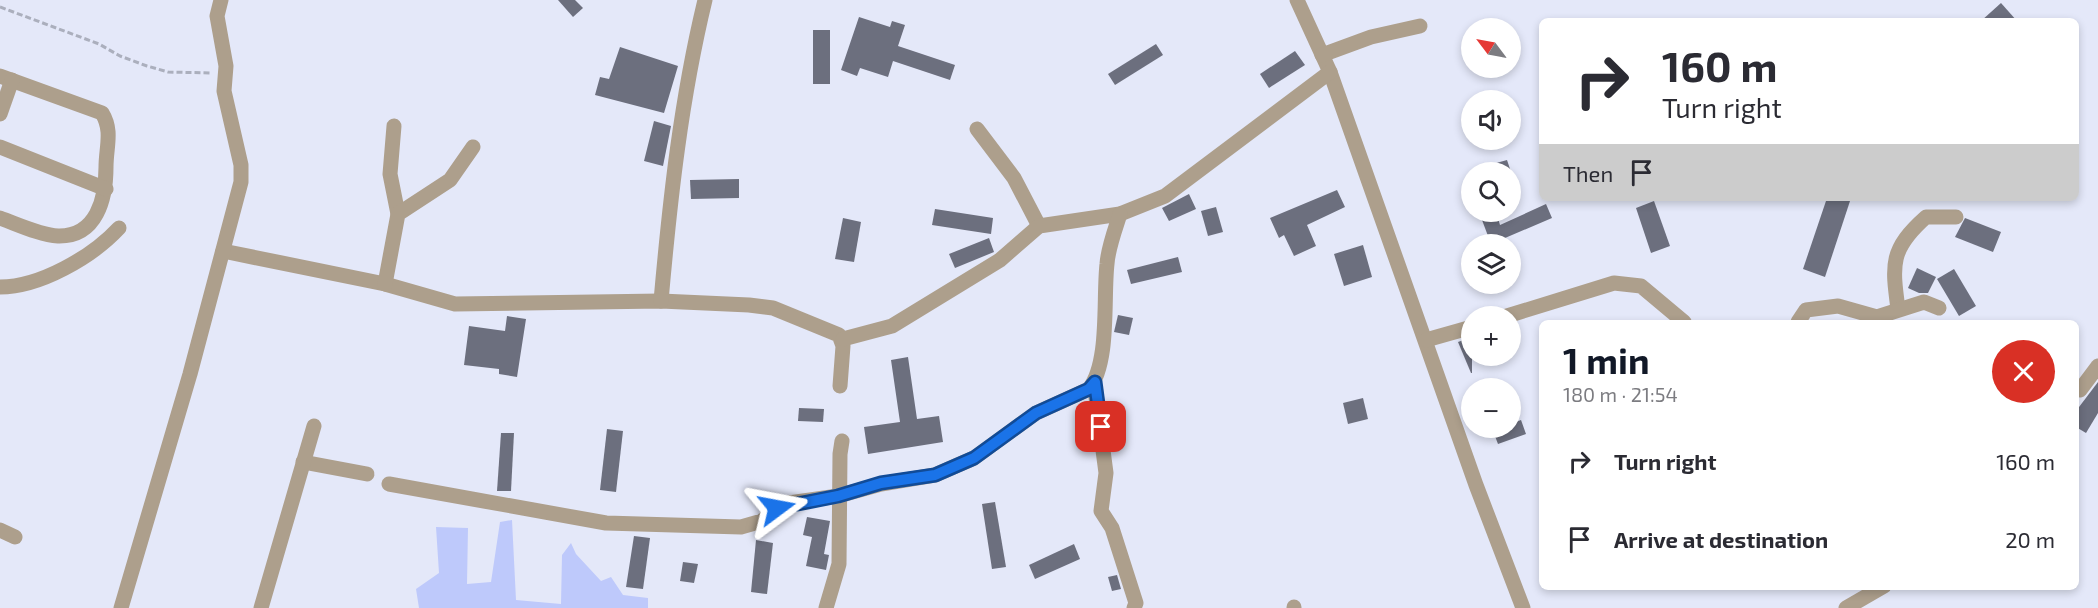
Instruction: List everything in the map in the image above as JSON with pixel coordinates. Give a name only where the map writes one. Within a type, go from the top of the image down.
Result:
[{"type":"street","points":[[121,608],[190,374],[242,173],[225,98],[225,51],[218,16],[221,0]]},
{"type":"street","points":[[662,301],[673,171],[693,48],[705,0]]},
{"type":"street","points":[[1297,0],[1330,72],[1476,485],[1523,608]]},
{"type":"street","points":[[1322,55],[1371,37],[1420,26]]},
{"type":"street","points":[[843,339],[892,326],[1000,260],[1039,226],[1120,214],[1165,196],[1330,72]]},
{"type":"street","points":[[0,114],[6,78],[102,113],[108,123],[106,189],[99,213],[78,233],[56,236],[0,218]]},
{"type":"street","points":[[385,284],[398,214],[390,174],[394,126]]},
{"type":"street","points":[[977,129],[1014,178],[1039,226]]},
{"type":"street","points":[[0,147],[106,189]]},
{"type":"street","points":[[398,214],[450,180],[472,147]]},
{"type":"street","points":[[1120,214],[1107,262],[1104,325],[1095,382],[1106,472],[1101,512],[1112,528],[1136,603],[1134,608]]},
{"type":"street","points":[[1898,309],[1892,270],[1905,236],[1926,217],[1956,217]]},
{"type":"street","points":[[0,287],[32,283],[100,248],[119,228]]},
{"type":"street","points":[[223,250],[385,284],[438,301],[469,305],[662,301],[773,308],[839,335],[843,339],[840,386]]},
{"type":"street","points":[[1521,312],[1614,283],[1641,286],[1682,320]]},
{"type":"street","points":[[1799,320],[1806,310],[1838,306],[1877,317],[1924,302],[1939,308]]},
{"type":"street","points":[[1426,340],[1461,330]]},
{"type":"street","points":[[2080,390],[2098,366]]},
{"type":"street","points":[[389,484],[606,523],[741,527],[762,520],[777,508],[789,503],[838,496],[881,483],[935,475],[974,458],[1036,413],[1089,389],[1095,382]]},
{"type":"street","points":[[261,608],[314,426]]},
{"type":"street","points":[[826,608],[839,564],[838,496],[842,441]]},
{"type":"street","points":[[303,462],[367,474]]},
{"type":"street","points":[[0,530],[15,537]]},
{"type":"street","points":[[1846,608],[1877,590]]},
{"type":"path","points":[[0,7],[99,44],[120,56],[147,66],[168,72],[226,73]]},
{"type":"water","points":[[512,520],[516,600],[561,604],[562,555],[571,543],[576,554],[601,581],[611,577],[623,595],[648,598],[648,608],[419,608],[416,589],[439,573],[436,527],[468,528],[467,584],[491,582],[500,522]]},
{"type":"building","points":[[558,0],[575,0],[583,8],[573,17]]},
{"type":"building","points":[[2001,3],[2014,18],[1984,18]]},
{"type":"building","points":[[859,17],[890,27],[892,21],[905,25],[898,46],[955,65],[950,80],[893,61],[888,77],[860,68],[857,76],[841,70]]},
{"type":"building","points":[[813,30],[830,30],[830,84],[813,84]]},
{"type":"building","points":[[1156,44],[1163,55],[1115,85],[1108,74]]},
{"type":"building","points":[[620,47],[678,66],[664,113],[595,95],[600,77],[609,79]]},
{"type":"building","points":[[1295,51],[1305,65],[1269,88],[1260,74]]},
{"type":"building","points":[[654,121],[671,126],[663,166],[644,161]]},
{"type":"building","points":[[739,179],[739,198],[691,199],[690,180]]},
{"type":"building","points":[[1337,190],[1345,207],[1307,225],[1316,246],[1294,256],[1284,235],[1279,238],[1270,218]]},
{"type":"building","points":[[1189,194],[1196,209],[1169,221],[1162,208]]},
{"type":"building","points":[[1654,201],[1670,246],[1651,253],[1636,208]]},
{"type":"building","points":[[1826,201],[1850,201],[1825,277],[1803,269]]},
{"type":"building","points":[[1546,204],[1552,218],[1514,234],[1487,234],[1483,222],[1499,222],[1500,225],[1507,222],[1521,222],[1521,215]]},
{"type":"building","points":[[1216,207],[1223,232],[1208,236],[1201,211]]},
{"type":"building","points":[[935,209],[993,218],[991,234],[932,225]]},
{"type":"building","points":[[843,218],[861,222],[854,262],[835,259]]},
{"type":"building","points":[[1965,218],[2001,232],[1993,252],[1955,237]]},
{"type":"building","points":[[989,238],[994,252],[955,268],[949,254]]},
{"type":"building","points":[[1363,245],[1372,277],[1344,286],[1334,254]]},
{"type":"building","points":[[1178,257],[1182,272],[1131,284],[1127,270]]},
{"type":"building","points":[[1917,268],[1936,277],[1928,293],[1919,293],[1908,288]]},
{"type":"building","points":[[1954,269],[1976,306],[1959,316],[1937,279]]},
{"type":"building","points":[[1118,315],[1133,318],[1129,335],[1114,332]]},
{"type":"building","points":[[507,316],[526,319],[517,377],[499,374],[499,369],[464,365],[469,326],[505,331]]},
{"type":"building","points":[[908,357],[917,419],[939,416],[943,442],[868,454],[864,427],[900,422],[891,360]]},
{"type":"building","points":[[2098,382],[2098,413],[2086,433],[2079,429],[2079,407]]},
{"type":"building","points":[[1363,398],[1368,419],[1348,424],[1343,403]]},
{"type":"building","points":[[799,408],[824,409],[823,422],[798,421]]},
{"type":"building","points":[[1521,420],[1526,434],[1521,436]]},
{"type":"building","points":[[607,429],[623,431],[616,492],[600,490]]},
{"type":"building","points":[[501,433],[514,433],[511,491],[497,491]]},
{"type":"building","points":[[1496,438],[1515,438],[1498,444]]},
{"type":"building","points":[[995,502],[1006,567],[992,569],[982,504]]},
{"type":"building","points":[[807,517],[830,521],[824,554],[829,555],[826,570],[806,566],[812,537],[803,535]]},
{"type":"building","points":[[634,536],[650,538],[643,589],[626,587]]},
{"type":"building","points":[[756,540],[773,543],[767,594],[751,592]]},
{"type":"building","points":[[1074,544],[1080,559],[1035,579],[1029,565]]},
{"type":"building","points":[[683,562],[698,564],[694,583],[680,581]]},
{"type":"building","points":[[1117,575],[1121,589],[1112,591],[1108,577]]},
{"type":"route","points":[[777,508],[789,503],[838,496],[881,483],[935,475],[974,458],[1036,413],[1089,389],[1095,382],[1101,427]]}]
